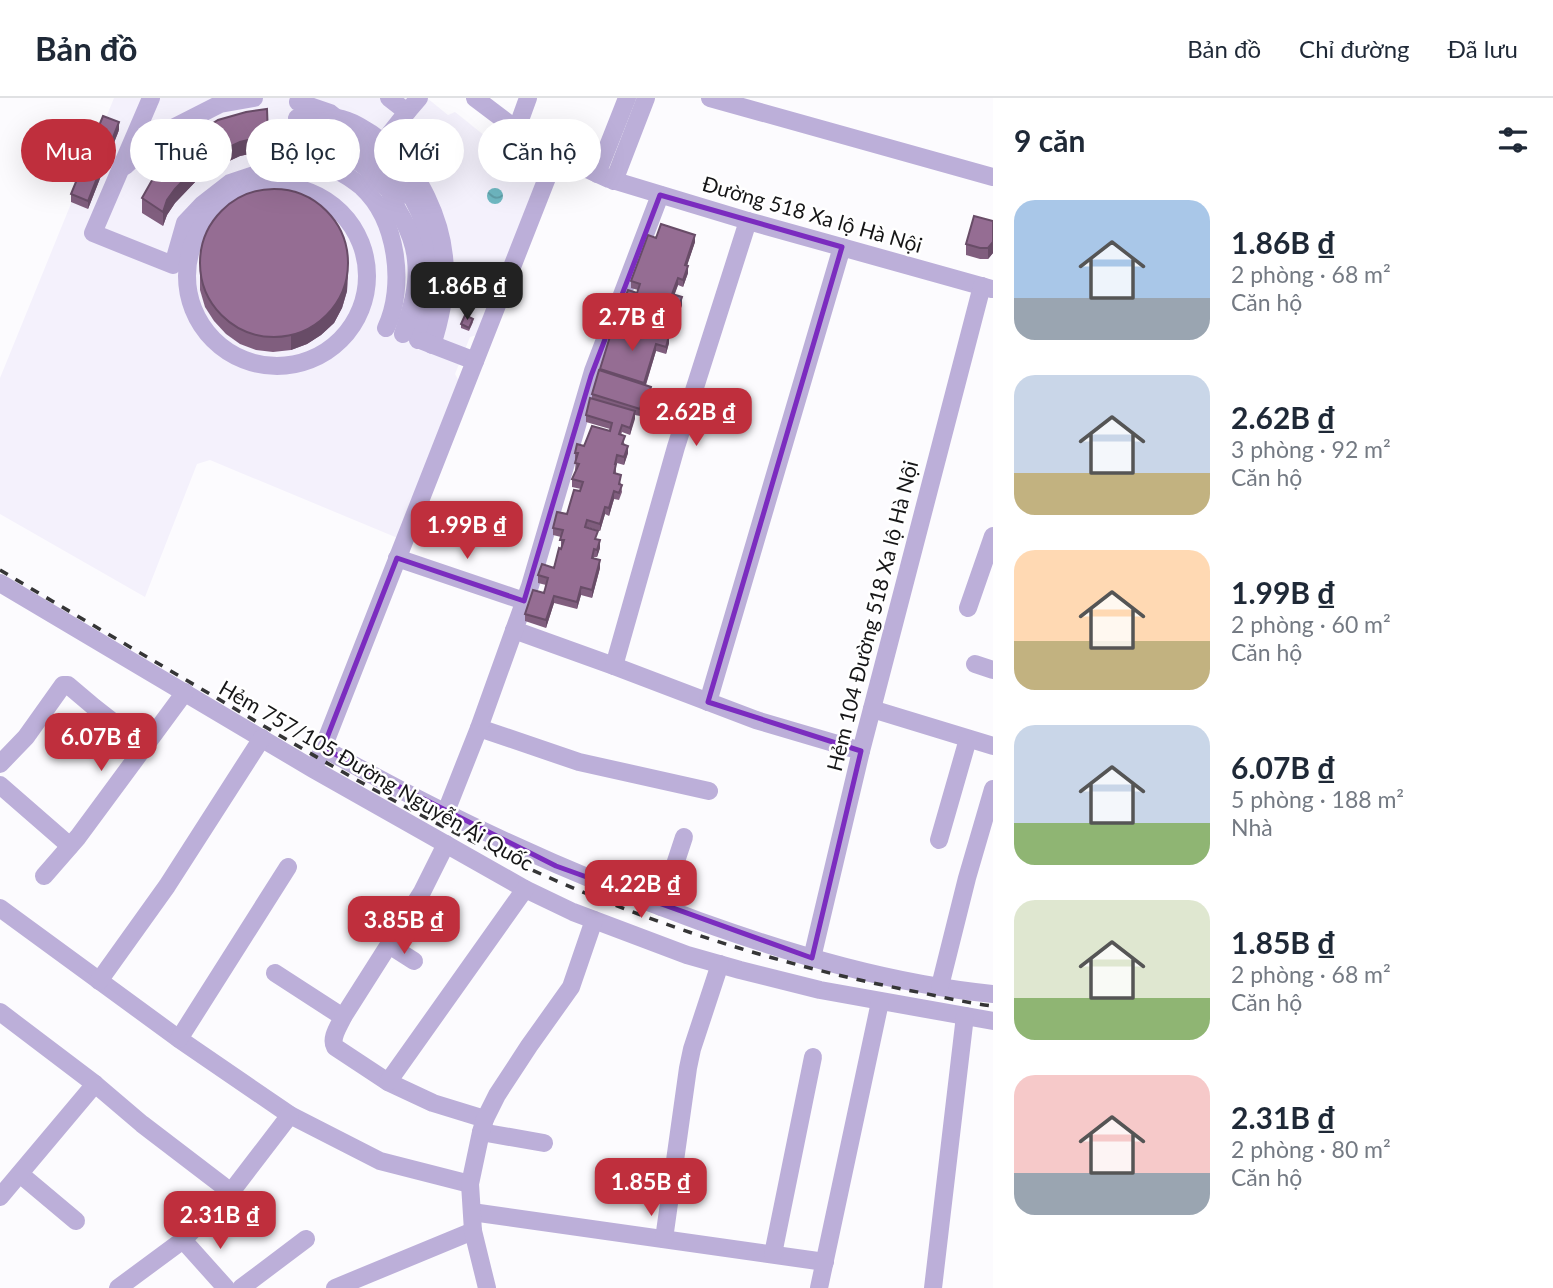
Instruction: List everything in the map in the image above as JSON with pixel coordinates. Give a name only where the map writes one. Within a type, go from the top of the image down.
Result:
[{"type":"street","points":[[152,98],[93,233],[173,265],[185,223],[203,204],[230,183],[246,178]]},
{"type":"street","points":[[120,170],[159,135],[219,101],[254,98]]},
{"type":"street","points":[[360,170],[414,105],[389,98]]},
{"type":"street","name":"Đường 518 Xa lộ Hà Nội","points":[[475,98],[501,119]]},
{"type":"street","points":[[520,119],[528,98]]},
{"type":"street","points":[[606,178],[627,98]]},
{"type":"street","points":[[606,178],[646,98]]},
{"type":"street","points":[[710,98],[993,177]]},
{"type":"street","points":[[219,101],[224,119]]},
{"type":"street","points":[[297,114],[320,119]]},
{"type":"street","points":[[360,128],[373,154],[409,197],[434,211],[443,243],[431,274],[412,303],[410,337]]},
{"type":"street","points":[[360,145],[373,154],[407,168],[416,257],[431,274],[441,317],[410,337]]},
{"type":"street","points":[[360,154],[373,154]]},
{"type":"street","name":"Đường 518 Xa lộ Hà Nội","points":[[601,176],[748,221],[987,288]]},
{"type":"street","points":[[283,182],[237,194],[214,210],[197,232],[187,259],[186,287],[194,314],[209,337],[231,355],[258,365],[286,367],[313,360],[337,345],[355,323],[364,304],[368,284],[363,248],[346,217],[332,204],[296,182]]},
{"type":"street","points":[[332,204],[350,182]]},
{"type":"street","points":[[355,182],[373,200],[409,197]]},
{"type":"street","points":[[313,769],[545,182]]},
{"type":"street","points":[[445,814],[479,728],[541,550],[591,376],[660,195]]},
{"type":"street","points":[[357,233],[409,197]]},
{"type":"street","points":[[409,197],[395,250],[397,273],[393,310],[410,337]]},
{"type":"street","points":[[614,666],[676,447],[748,221]]},
{"type":"street","points":[[708,702],[842,247]]},
{"type":"street","points":[[367,263],[397,273],[469,274]]},
{"type":"street","name":"Hẻm 104 Đường 518 Xa lộ Hà Nội","points":[[812,958],[861,751],[987,288]]},
{"type":"street","points":[[355,323],[410,337],[475,360]]},
{"type":"street","points":[[968,608],[993,536]]},
{"type":"street","points":[[397,558],[524,601]]},
{"type":"street","name":"Hẻm 757/105 Đường Nguyễn Ái Quốc","points":[[0,583],[313,769],[548,900],[687,955],[804,987],[993,1021]]},
{"type":"street","points":[[514,630],[756,720],[861,751]]},
{"type":"street","points":[[975,664],[993,670]]},
{"type":"street","points":[[0,764],[26,737],[63,685],[68,685],[145,747]]},
{"type":"street","points":[[44,876],[70,846],[185,692]]},
{"type":"street","points":[[872,709],[993,746]]},
{"type":"street","points":[[479,728],[579,762],[709,791]]},
{"type":"street","points":[[99,981],[167,886],[262,738]]},
{"type":"street","points":[[939,841],[968,739]]},
{"type":"street","points":[[323,748],[445,814],[556,866],[661,907],[727,931],[878,976],[993,993]]},
{"type":"street","points":[[0,785],[70,846]]},
{"type":"street","points":[[940,986],[993,789]]},
{"type":"street","points":[[661,907],[684,837]]},
{"type":"street","points":[[446,844],[422,892],[343,1017],[333,1043],[335,1047],[388,1082],[483,1126],[544,1143]]},
{"type":"street","points":[[179,1039],[288,867]]},
{"type":"street","points":[[388,1082],[525,889]]},
{"type":"street","points":[[0,908],[179,1039],[290,1115],[380,1161],[470,1184]]},
{"type":"street","points":[[365,915],[414,961]]},
{"type":"street","points":[[487,1288],[473,1231],[470,1184],[483,1126],[497,1095],[571,987],[594,920]]},
{"type":"street","points":[[664,1239],[692,1048],[720,964]]},
{"type":"street","points":[[275,973],[343,1017]]},
{"type":"street","points":[[819,1288],[880,1002]]},
{"type":"street","points":[[0,1012],[231,1192]]},
{"type":"street","points":[[933,1288],[965,1016]]},
{"type":"street","points":[[773,1254],[813,1057]]},
{"type":"street","points":[[0,1197],[95,1084]]},
{"type":"street","points":[[118,1288],[183,1240],[231,1192],[290,1115]]},
{"type":"street","points":[[20,1174],[76,1221]]},
{"type":"street","points":[[472,1212],[825,1262]]},
{"type":"street","points":[[335,1288],[355,1284],[473,1231]]},
{"type":"street","points":[[241,1288],[306,1239]]},
{"type":"street","points":[[183,1240],[226,1288]]},
{"type":"highlighted area","points":[[660,195],[842,247],[708,702],[861,751],[812,958],[556,866],[323,748],[397,558],[524,601],[591,376]]},
{"type":"shaded area","points":[[114,98],[427,98],[448,115],[455,112],[464,119],[374,119],[374,182],[464,182],[464,119],[478,130],[478,182],[541,182],[481,334],[470,337],[455,374],[460,383],[400,539],[210,460],[197,464],[145,597],[0,514],[0,378],[80,182],[116,182],[116,119],[105,119]]},
{"type":"water","points":[[495,188],[503,196],[495,204],[487,196]]},
{"type":"building","points":[[267,109],[267,119],[246,119],[246,140],[232,146],[232,119],[222,119]]},
{"type":"building","points":[[76,182],[95,182],[88,201],[71,194]]},
{"type":"building","points":[[151,182],[182,182],[167,200],[163,212],[142,198]]},
{"type":"building","points":[[274,189],[302,195],[315,201],[326,211],[336,222],[342,235],[348,263],[342,291],[336,304],[326,315],[315,325],[302,331],[274,337],[246,331],[233,325],[222,315],[212,304],[206,291],[200,263],[206,235],[212,222],[222,211],[233,201],[246,195]]},
{"type":"building","points":[[974,216],[993,221],[993,242],[988,248],[966,244]]},
{"type":"building","points":[[661,224],[695,235],[683,280],[678,278],[672,294],[682,297],[675,317],[663,313],[658,330],[617,317],[628,290],[637,293],[640,284],[631,281],[648,235],[656,238]]},
{"type":"building","points":[[465,315],[473,319],[469,328],[461,324]]},
{"type":"building","points":[[637,325],[669,336],[666,347],[656,344],[644,383],[600,369],[612,330],[633,337]]},
{"type":"building","points":[[599,370],[651,387],[649,394],[661,398],[658,407],[642,402],[640,409],[592,394]]},
{"type":"building","points":[[590,398],[635,411],[630,428],[622,425],[619,434],[625,436],[622,444],[628,446],[624,457],[617,455],[615,464],[614,473],[621,475],[619,484],[622,485],[619,493],[614,491],[600,524],[587,520],[585,527],[598,531],[595,539],[600,540],[592,558],[600,560],[592,590],[581,587],[577,602],[554,596],[546,620],[525,614],[533,590],[544,593],[548,578],[538,575],[542,564],[554,568],[564,540],[560,540],[563,530],[553,528],[557,512],[567,514],[574,490],[580,491],[583,482],[572,479],[579,464],[575,463],[577,444],[584,446],[592,426],[610,431],[612,423],[586,415]]},
{"type":"railway","points":[[0,570],[346,774],[423,816],[541,874],[633,912],[728,945],[825,972],[993,1006]]}]
